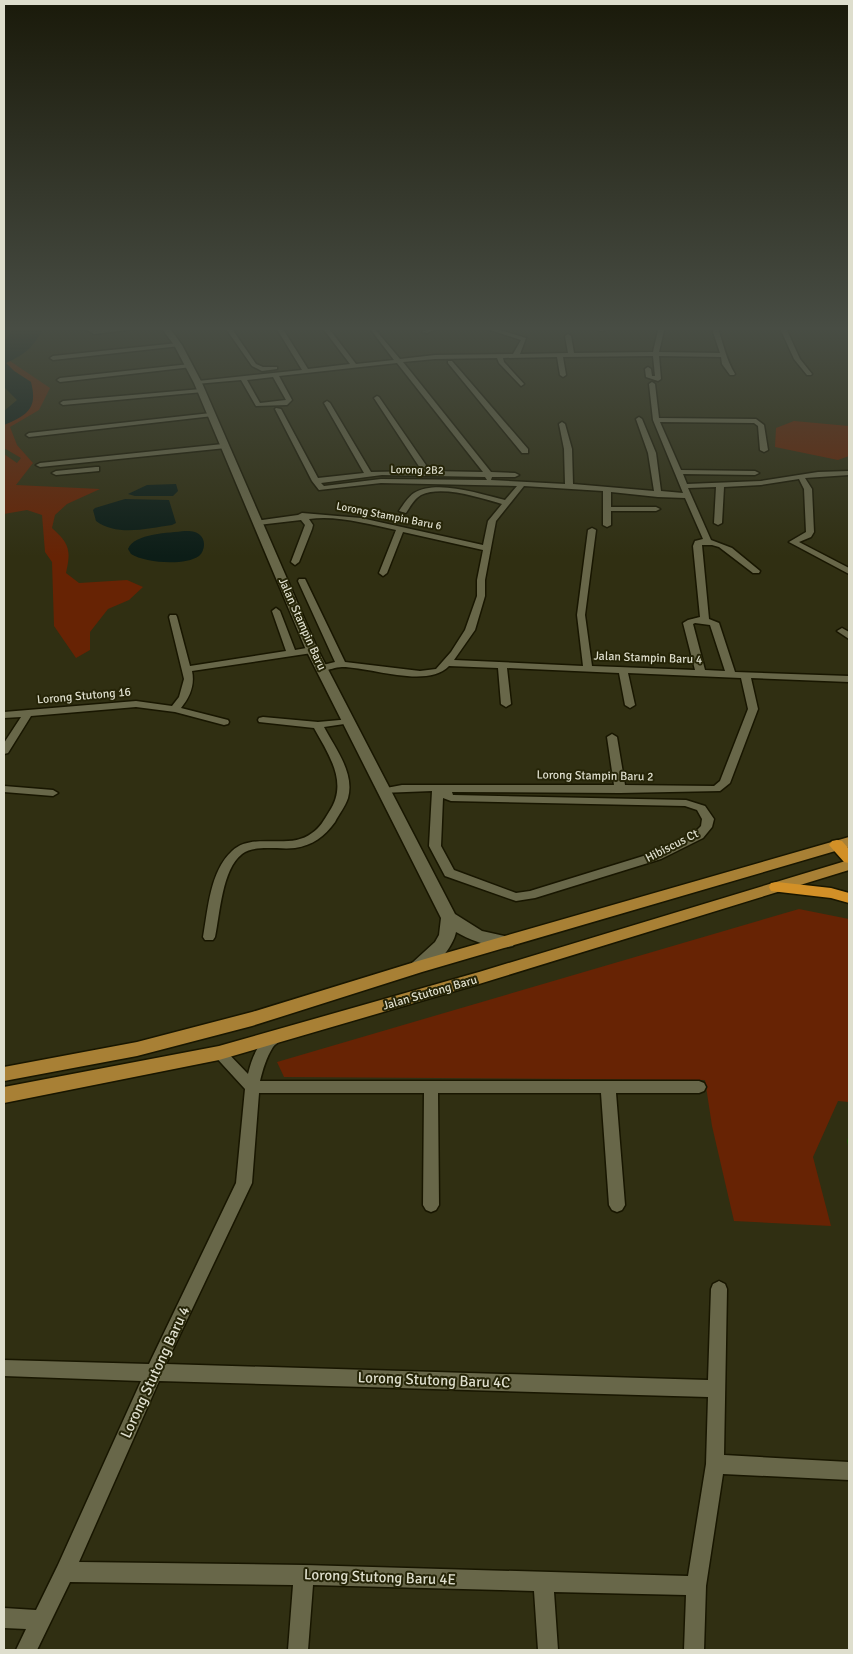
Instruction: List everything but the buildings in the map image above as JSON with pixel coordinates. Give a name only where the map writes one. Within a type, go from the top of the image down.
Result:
[{"type":"highway","points":[[843,843],[849,858]]},
{"type":"highway","points":[[777,887],[831,893],[849,898]]},
{"type":"main road","points":[[4,1074],[137,1049],[252,1018],[418,967],[843,843]]},
{"type":"main road","name":"Jalan Stutong Baru","points":[[4,1095],[219,1053],[479,978],[849,865]]},
{"type":"street","name":"Jalan Stampin Baru","points":[[205,403],[312,650],[449,918],[466,932],[483,938],[507,942]]},
{"type":"street","points":[[256,403],[258,406],[285,403]]},
{"type":"street","points":[[327,403],[368,474]]},
{"type":"street","points":[[380,403],[427,473]]},
{"type":"street","points":[[432,403],[489,478]]},
{"type":"street","points":[[485,403],[525,450]]},
{"type":"street","points":[[654,403],[656,420],[708,540]]},
{"type":"street","points":[[278,409],[316,481],[368,474],[427,473],[489,478],[515,474]]},
{"type":"street","points":[[29,435],[210,415]]},
{"type":"street","points":[[639,419],[652,454],[658,495]]},
{"type":"street","points":[[656,420],[755,421],[761,425],[764,450]]},
{"type":"street","points":[[562,424],[568,449],[568,486]]},
{"type":"street","points":[[40,465],[223,446]]},
{"type":"street","points":[[74,461],[76,471]]},
{"type":"street","points":[[56,473],[96,469]]},
{"type":"street","points":[[678,472],[755,473]]},
{"type":"street","points":[[684,486],[761,483],[818,474],[849,472]]},
{"type":"street","points":[[801,477],[808,484],[810,532],[808,535],[793,542],[849,571]]},
{"type":"street","name":"Lorong 2B2","points":[[316,481],[322,488],[381,481],[489,478],[522,484],[688,496]]},
{"type":"street","points":[[322,668],[342,664],[420,674],[435,672],[446,663],[470,630],[481,596],[481,580],[492,522],[522,484]]},
{"type":"street","points":[[718,523],[720,485]]},
{"type":"street","points":[[607,490],[607,526]]},
{"type":"street","points":[[403,511],[415,496],[426,492],[454,491],[506,503]]},
{"type":"street","points":[[608,509],[656,509]]},
{"type":"street","points":[[295,562],[309,525],[302,515]]},
{"type":"street","name":"Lorong Stampin Baru 6","points":[[258,523],[302,515],[340,517],[486,548]]},
{"type":"street","points":[[383,573],[400,529]]},
{"type":"street","points":[[588,669],[581,615],[592,530]]},
{"type":"street","points":[[705,620],[698,543],[708,540],[719,544],[756,571]]},
{"type":"street","points":[[302,582],[342,664]]},
{"type":"street","points":[[276,611],[291,653]]},
{"type":"street","points":[[172,617],[187,669],[188,687],[184,698],[175,709]]},
{"type":"street","points":[[701,673],[688,623],[694,620],[705,620],[714,623],[731,674]]},
{"type":"street","points":[[849,630],[842,631],[849,636]]},
{"type":"street","points":[[187,669],[312,650]]},
{"type":"street","name":"Jalan Stampin Baru 4","points":[[446,663],[849,679]]},
{"type":"street","points":[[502,665],[506,704]]},
{"type":"street","points":[[623,670],[630,705]]},
{"type":"street","name":"Lorong Stampin Baru 2","points":[[385,791],[402,788],[442,788],[709,791],[720,788],[728,776],[753,710],[745,675]]},
{"type":"street","name":"Lorong Stutong 16","points":[[4,714],[136,704],[175,709],[224,722]]},
{"type":"street","points":[[4,751],[28,713]]},
{"type":"street","points":[[263,720],[318,725],[347,721]]},
{"type":"street","points":[[209,938],[222,878],[232,856],[239,850],[251,846],[286,845],[315,838],[322,833],[340,805],[344,786],[339,766],[318,725]]},
{"type":"street","points":[[612,736],[620,790]]},
{"type":"street","name":"Hibiscus Ct","points":[[442,788],[447,796],[451,798],[686,803],[701,808],[708,819],[706,827],[700,835],[657,856],[531,896],[516,897],[459,878],[449,872],[435,846],[442,788]]},
{"type":"street","points":[[4,789],[53,793]]},
{"type":"street","points":[[418,967],[442,948],[449,931],[449,918]]},
{"type":"street","name":"Lorong Stutong Baru 4","points":[[26,1650],[65,1572],[154,1372],[244,1183],[252,1087],[258,1062],[270,1041],[279,1036]]},
{"type":"street","points":[[219,1053],[252,1087],[699,1087]]},
{"type":"street","points":[[431,1086],[431,1205]]},
{"type":"street","points":[[608,1086],[617,1205]]},
{"type":"street","points":[[694,1650],[696,1586],[715,1464],[715,1389],[719,1289]]},
{"type":"street","name":"Lorong Stutong Baru 4C","points":[[4,1368],[715,1389]]},
{"type":"street","points":[[715,1464],[849,1471]]},
{"type":"street","name":"Lorong Stutong Baru 4E","points":[[65,1572],[304,1575],[696,1586]]},
{"type":"street","points":[[298,1650],[304,1575]]},
{"type":"street","points":[[544,1582],[548,1650]]},
{"type":"street","points":[[4,1618],[42,1620]]},
{"type":"shaded area","points":[[13,403],[32,403],[29,410],[19,418],[4,425],[4,411]]},
{"type":"shaded area","points":[[23,403],[42,403],[39,410],[10,427],[17,445],[33,463],[16,485],[100,489],[67,504],[55,515],[52,528],[66,543],[69,553],[66,573],[79,583],[127,580],[143,587],[129,600],[108,609],[90,632],[90,650],[76,658],[54,626],[52,562],[45,552],[42,515],[27,510],[4,514],[4,454],[17,463],[21,458],[4,448],[4,425],[17,419]]},
{"type":"shaded area","points":[[794,421],[849,426],[849,456],[838,460],[775,447],[776,428]]},
{"type":"shaded area","points":[[176,484],[178,491],[173,496],[135,496],[128,494],[147,485]]},
{"type":"shaded area","points":[[125,499],[169,500],[176,523],[143,529],[123,530],[105,526],[96,521],[93,510],[95,508]]},
{"type":"shaded area","points":[[185,531],[197,533],[203,540],[203,551],[193,559],[175,562],[146,560],[131,554],[128,549],[137,540],[145,537]]},
{"type":"shaded area","points":[[799,909],[849,919],[849,1102],[838,1101],[813,1157],[831,1226],[734,1221],[712,1126],[705,1080],[284,1077],[277,1062]]}]
